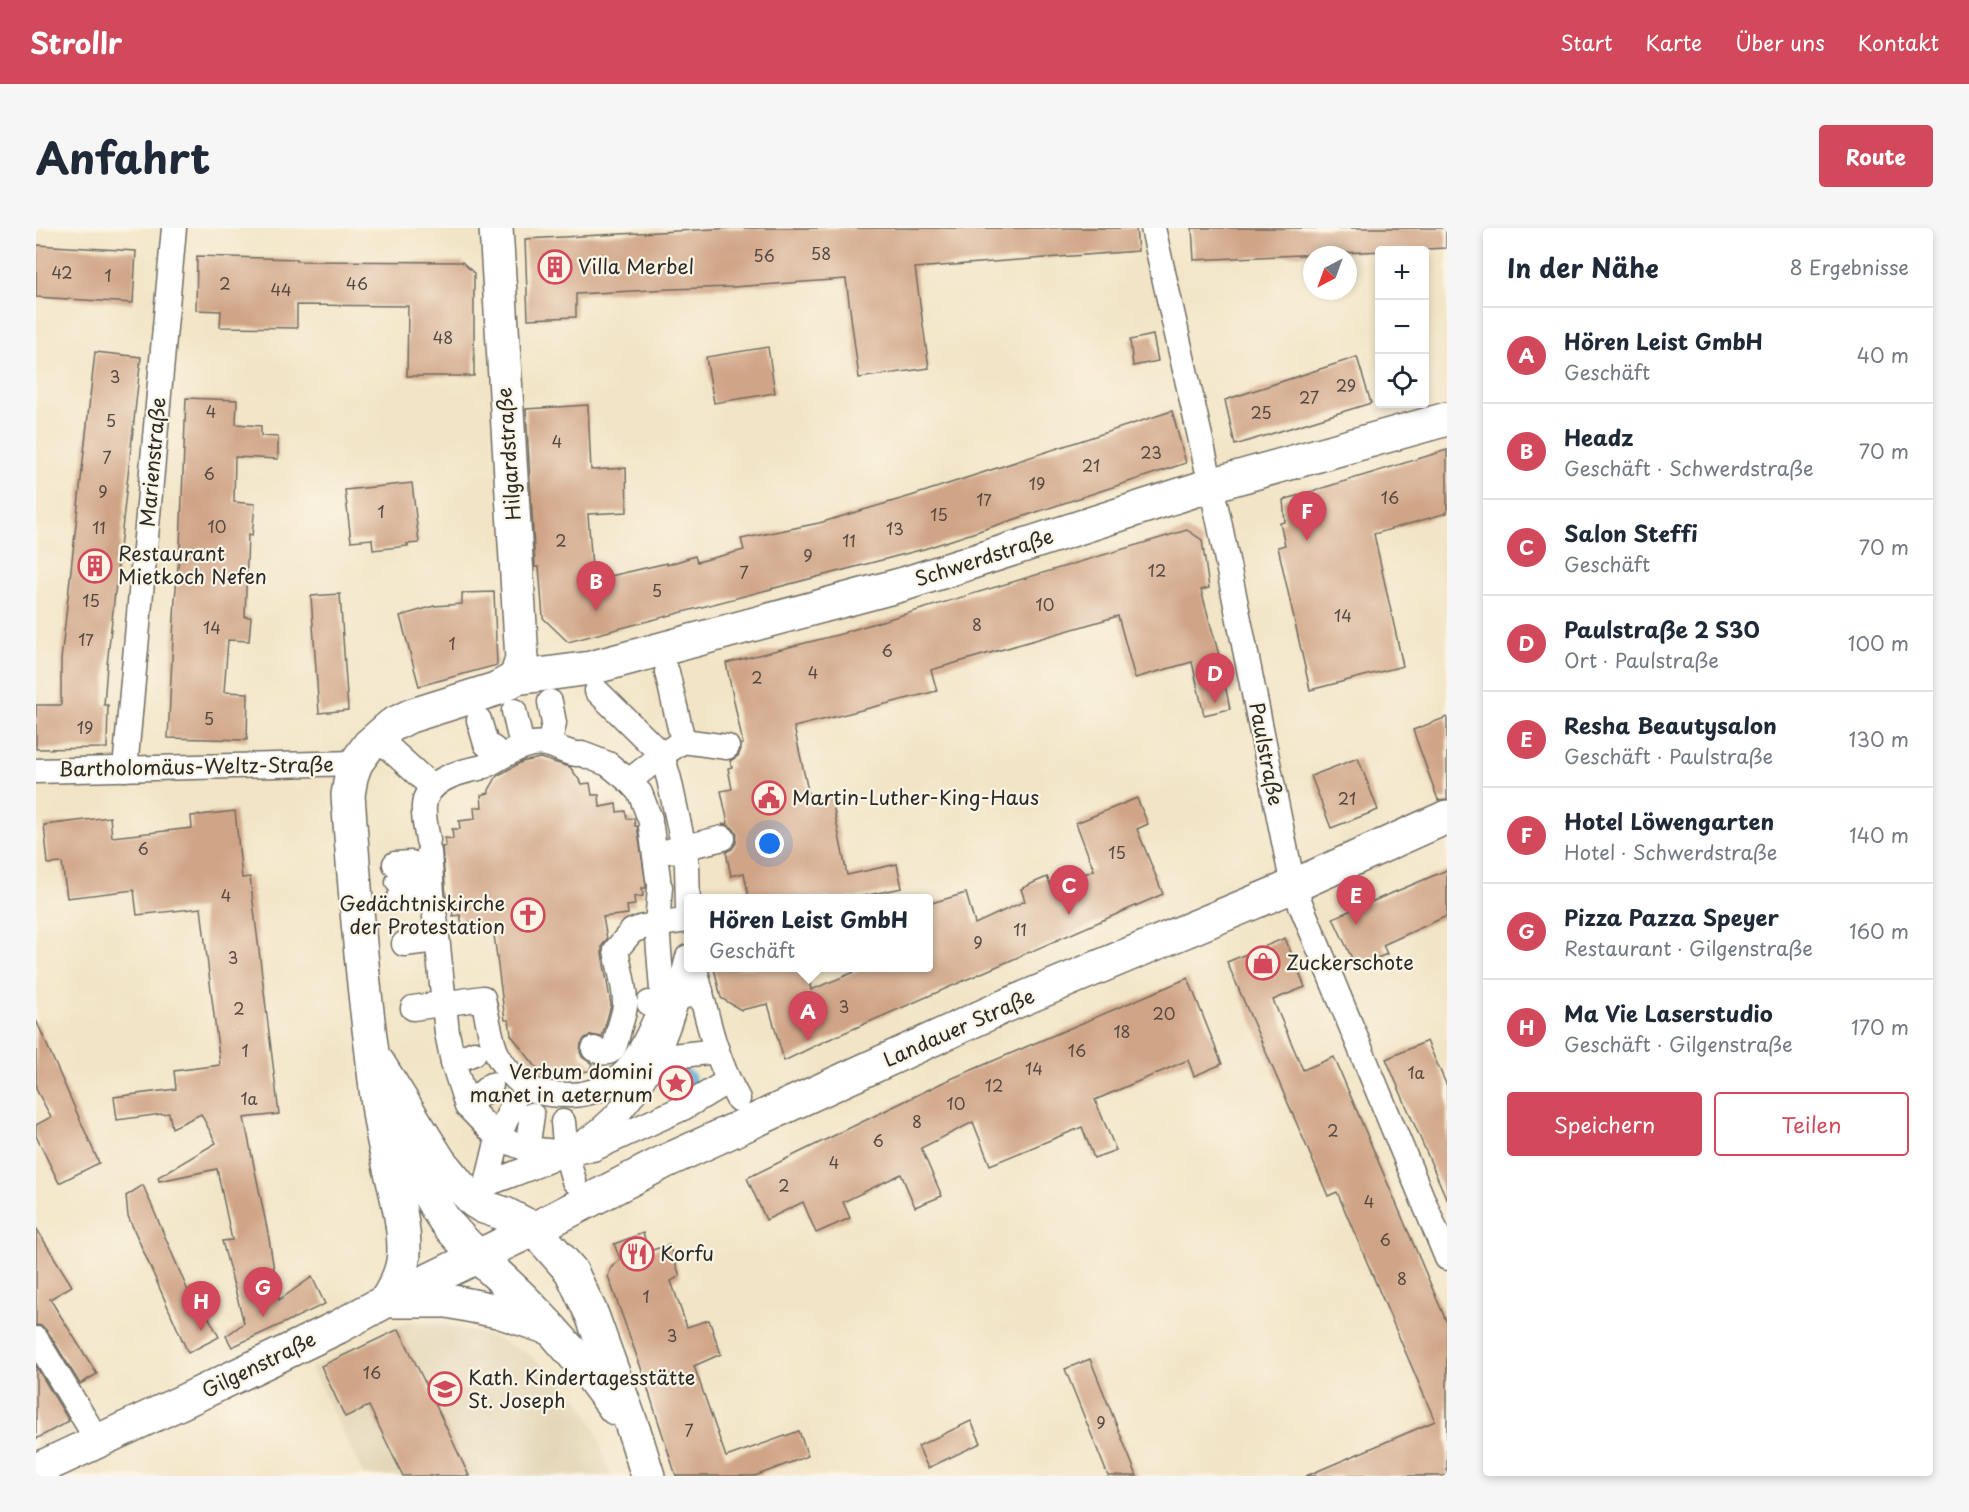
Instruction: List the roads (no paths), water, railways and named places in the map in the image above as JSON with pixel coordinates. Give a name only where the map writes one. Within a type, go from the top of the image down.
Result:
[{"type":"street","name":"Marienstraße","points":[[125,769],[174,228]]},
{"type":"street","name":"Hilgardstraße","points":[[496,228],[522,659],[516,678]]},
{"type":"street","name":"Paulstraße","points":[[1153,228],[1211,485],[1293,886],[1447,1258]]},
{"type":"street","name":"Schwerdstraße","points":[[356,763],[369,745],[392,725],[410,716],[496,688],[516,678],[591,668],[893,587],[1211,485],[1447,419]]},
{"type":"street","points":[[667,672],[683,741]]},
{"type":"street","points":[[597,691],[662,754],[669,779],[657,925],[658,956],[620,1056]]},
{"type":"street","points":[[550,702],[554,723],[551,738]]},
{"type":"street","points":[[479,720],[486,744],[504,747]]},
{"type":"street","points":[[527,1149],[518,1090],[476,1053],[444,1003],[422,883],[424,806],[432,787],[504,747],[551,738]]},
{"type":"street","points":[[551,738],[568,753],[580,754],[608,764],[640,793],[684,899]]},
{"type":"street","points":[[629,781],[662,754],[683,741],[728,747]]},
{"type":"street","points":[[390,749],[432,787]]},
{"type":"street","name":"Bartholomäus-Weltz-Straße","points":[[36,771],[356,763]]},
{"type":"street","points":[[356,763],[348,795],[365,1005],[382,1132],[395,1182],[404,1251],[399,1279],[386,1301]]},
{"type":"street","name":"Landauer Straße","points":[[479,1256],[674,1157],[994,1010],[1293,886],[1447,817]]},
{"type":"street","points":[[663,852],[723,838]]},
{"type":"street","points":[[404,944],[422,883]]},
{"type":"street","points":[[684,921],[632,932],[616,950],[620,1056],[647,1124],[685,1107],[733,1090],[717,1052]]},
{"type":"street","points":[[518,1090],[498,1138],[487,1184],[566,1153],[620,1056],[684,963]]},
{"type":"street","points":[[620,1056],[691,972]]},
{"type":"street","points":[[412,1008],[483,998],[467,1106]]},
{"type":"street","points":[[620,1056],[717,1052]]},
{"type":"street","points":[[467,1106],[620,1056],[717,1052]]},
{"type":"street","points":[[372,1054],[440,1162],[474,1201],[534,1229],[571,1271],[592,1315],[648,1476]]},
{"type":"street","points":[[467,1106],[498,1138],[527,1149],[566,1153]]},
{"type":"street","points":[[379,1113],[400,1142],[442,1216],[553,1329],[593,1377],[636,1437]]},
{"type":"street","points":[[566,1153],[574,1181]]},
{"type":"street","points":[[474,1201],[480,1224],[479,1256]]},
{"type":"street","name":"Gilgenstraße","points":[[36,1470],[338,1327],[479,1256]]},
{"type":"street","points":[[386,1301],[448,1301],[498,1311],[553,1329]]},
{"type":"street","points":[[36,1339],[98,1441]]},
{"type":"waterway","points":[[664,1066],[681,1069],[691,1077],[688,1093],[682,1097],[672,1095],[667,1091],[667,1084]]},
{"type":"place","name":"Villa Merbel","points":[[555,267]]},
{"type":"place","name":"Hotel Löwengarten","points":[[1307,541]]},
{"type":"place","name":"Restaurant Mietkoch Nefen","points":[[95,566]]},
{"type":"place","name":"Headz","points":[[596,611]]},
{"type":"place","name":"Paulstraße 2 S30","points":[[1215,703]]},
{"type":"place","name":"Martin-Luther-King-Haus","points":[[769,798]]},
{"type":"place","name":"Gedächtniskirche der Protestation","points":[[528,915]]},
{"type":"place","name":"Salon Steffi","points":[[1069,915]]},
{"type":"place","name":"Resha Beautysalon","points":[[1356,925]]},
{"type":"place","name":"Zuckerschote","points":[[1263,963]]},
{"type":"place","name":"Hören Leist GmbH","points":[[808,1041]]},
{"type":"place","name":"Verbum domini manet in aeternum","points":[[676,1083]]},
{"type":"place","name":"Korfu","points":[[637,1254]]},
{"type":"place","name":"Pizza Pazza Speyer","points":[[263,1317]]},
{"type":"place","name":"Ma Vie Laserstudio","points":[[201,1331]]},
{"type":"place","name":"Kath. Kindertagesstätte St. Joseph","points":[[445,1389]]}]
